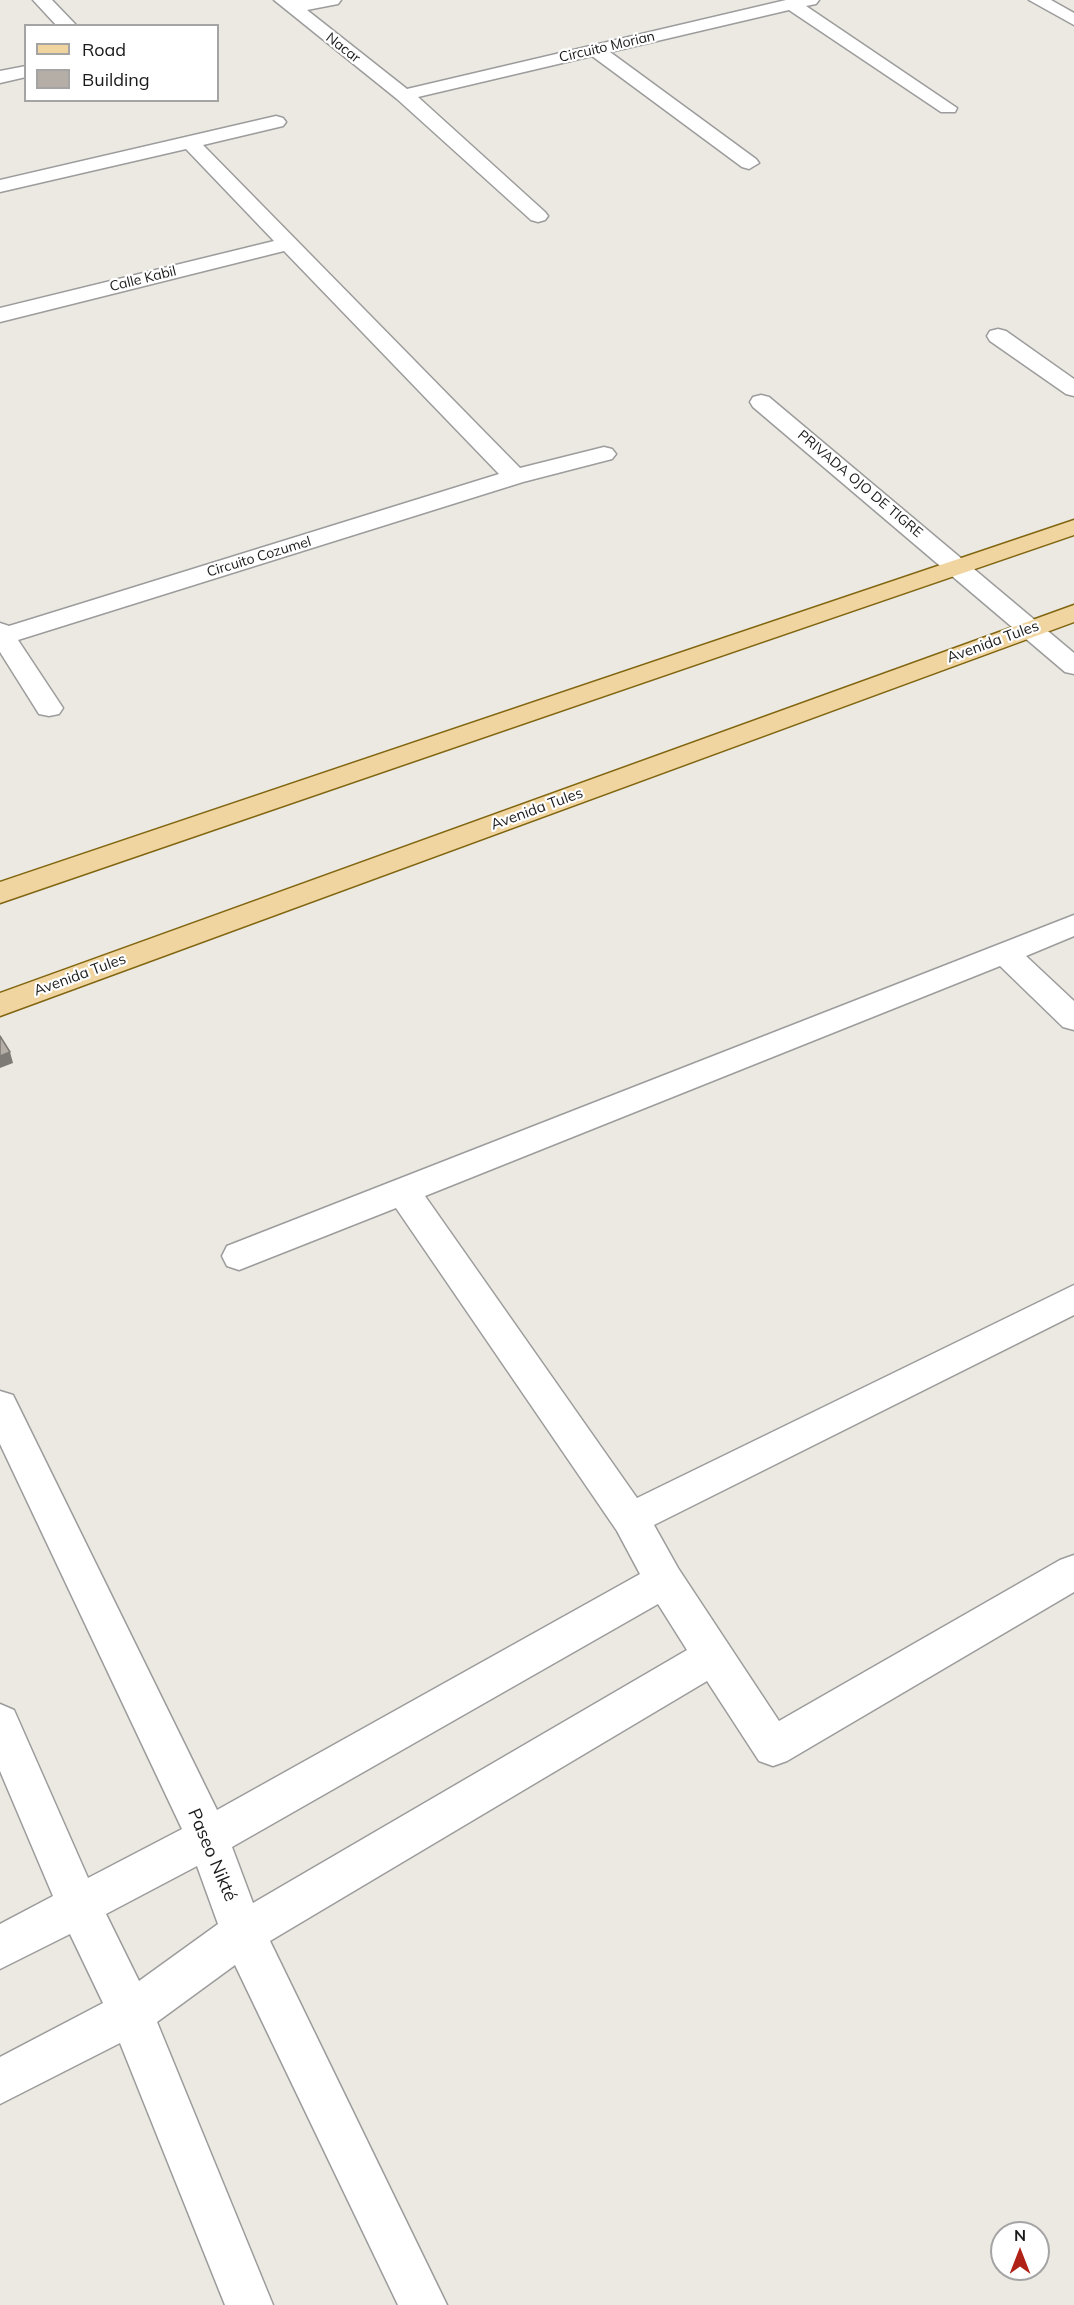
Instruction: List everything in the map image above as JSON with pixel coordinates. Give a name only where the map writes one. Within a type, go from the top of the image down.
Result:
[{"type":"main road","points":[[0,893],[1074,527]]},
{"type":"main road","name":"Avenida Tules","points":[[0,1005],[1074,613]]},
{"type":"street","points":[[42,0],[66,24]]},
{"type":"street","points":[[288,4],[332,0]]},
{"type":"street","name":"Circuito Morian","points":[[404,95],[810,0]]},
{"type":"street","points":[[1038,0],[1074,20]]},
{"type":"street","name":"Nacar","points":[[288,4],[404,95],[538,216]]},
{"type":"street","points":[[791,4],[948,108]]},
{"type":"street","points":[[595,50],[750,163]]},
{"type":"street","points":[[0,77],[24,71]]},
{"type":"street","points":[[0,186],[276,122]]},
{"type":"street","points":[[190,142],[515,477]]},
{"type":"street","name":"Calle Kabil","points":[[0,315],[287,244]]},
{"type":"street","points":[[998,336],[1074,389]]},
{"type":"street","name":"PRIVADA OJO DE TIGRE","points":[[761,402],[1074,666]]},
{"type":"street","name":"Circuito Cozumel","points":[[50,708],[2,634],[515,477],[604,454]]},
{"type":"street","points":[[239,1256],[1074,925]]},
{"type":"street","points":[[1004,952],[1074,1019]]},
{"type":"street","points":[[402,1190],[630,1519],[664,1580],[773,1747],[1074,1572]]},
{"type":"street","points":[[630,1519],[1074,1299]]},
{"type":"street","name":"Paseo Nikté","points":[[0,1406],[208,1838],[243,1933],[423,2305]]},
{"type":"street","points":[[0,1947],[208,1838],[664,1580]]},
{"type":"street","points":[[0,2081],[131,2013],[243,1933],[713,1656]]},
{"type":"street","points":[[0,1723],[79,1906],[131,2013],[249,2305]]},
{"type":"building","points":[[0,1036],[10,1052],[0,1056]]}]
